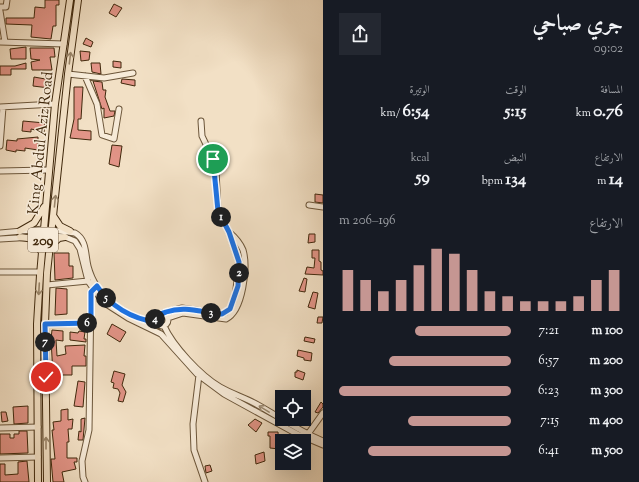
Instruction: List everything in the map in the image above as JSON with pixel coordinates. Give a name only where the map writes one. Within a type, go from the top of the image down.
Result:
[{"type":"main road","name":"King Abdul Aziz Road","points":[[38,482],[37,324],[40,272],[55,104],[70,0]]},
{"type":"main road","name":"King Abdul Aziz Road","points":[[46,482],[45,324],[47,285],[68,74],[78,0]]},
{"type":"main road","points":[[20,234],[34,223],[46,204]]},
{"type":"main road","points":[[54,215],[60,226],[70,231]]},
{"type":"main road","points":[[20,234],[35,239],[39,244],[42,253]]},
{"type":"main road","points":[[50,246],[59,238],[65,237]]},
{"type":"street","points":[[0,7],[6,7],[7,0]]},
{"type":"street","points":[[0,11],[2,42],[64,44]]},
{"type":"street","points":[[68,74],[104,78],[133,73]]},
{"type":"street","points":[[85,76],[97,104],[102,136],[114,138],[119,109]]},
{"type":"street","points":[[0,146],[1,107],[55,104]]},
{"type":"street","points":[[201,121],[202,136],[213,159],[216,170],[218,211],[229,232],[239,262],[238,286],[230,309],[222,314],[182,308],[157,316],[159,324],[177,346],[206,376],[218,386],[257,404],[289,425],[308,434],[323,413]]},
{"type":"street","points":[[0,171],[48,170]]},
{"type":"street","points":[[308,205],[323,206]]},
{"type":"street","points":[[52,233],[70,231],[79,235],[84,244],[88,265],[95,288],[109,306],[161,334],[198,375],[224,394],[298,434],[323,445]]},
{"type":"street","points":[[0,233],[20,234],[44,232],[71,239],[78,244],[88,281],[95,288],[110,302],[141,320],[159,324]]},
{"type":"street","points":[[168,318],[183,313],[226,319],[235,312],[239,301],[244,274],[244,256],[240,244],[229,232]]},
{"type":"street","points":[[0,239],[20,234]]},
{"type":"street","points":[[0,272],[40,272]]},
{"type":"street","points":[[47,285],[88,281]]},
{"type":"street","points":[[85,482],[83,477],[82,461],[89,430],[91,292],[95,288]]},
{"type":"street","points":[[163,314],[168,318]]},
{"type":"street","points":[[140,324],[167,323],[168,318]]},
{"type":"street","points":[[45,324],[91,323]]},
{"type":"street","points":[[198,375],[193,424],[194,450],[205,482]]},
{"type":"street","points":[[0,428],[38,428]]},
{"type":"street","points":[[311,435],[323,441]]},
{"type":"street","points":[[0,458],[38,457]]},
{"type":"building","points":[[45,0],[59,0],[59,5],[56,5],[56,26],[53,26],[51,39],[31,37],[32,25],[6,24],[6,18],[34,18],[35,7],[45,8]]},
{"type":"building","points":[[114,4],[122,8],[116,17],[109,13]]},
{"type":"building","points":[[86,38],[93,42],[91,47],[83,44]]},
{"type":"building","points":[[26,47],[26,59],[11,59],[10,49]]},
{"type":"building","points":[[30,48],[54,48],[55,57],[50,57],[52,70],[32,70],[31,62],[40,60],[31,59]]},
{"type":"building","points":[[80,51],[90,52],[89,60],[81,61]]},
{"type":"building","points":[[113,61],[121,62],[121,68],[113,67]]},
{"type":"building","points":[[26,63],[26,69],[11,69],[11,75],[0,75],[0,66],[15,66]]},
{"type":"building","points":[[91,63],[100,63],[101,74],[92,72]]},
{"type":"building","points":[[34,77],[51,80],[49,88],[33,86]]},
{"type":"building","points":[[122,79],[135,80],[135,86],[121,83]]},
{"type":"building","points":[[93,81],[102,82],[103,90],[106,90],[105,97],[110,111],[115,111],[114,116],[104,118],[104,108],[102,109]]},
{"type":"building","points":[[74,87],[83,87],[81,119],[78,119],[78,130],[91,131],[91,140],[70,138],[74,119]]},
{"type":"building","points":[[23,121],[45,123],[44,132],[31,129],[31,132],[22,131]]},
{"type":"building","points":[[38,137],[38,150],[25,148],[25,151],[16,150],[16,152],[6,150],[7,140],[17,141],[17,139]]},
{"type":"building","points":[[112,145],[122,146],[119,167],[109,164]]},
{"type":"building","points":[[315,194],[323,195],[323,203],[315,202]]},
{"type":"building","points":[[309,234],[315,234],[315,242],[308,243]]},
{"type":"building","points":[[312,250],[319,250],[319,261],[321,262],[321,270],[323,271],[323,275],[305,274],[307,267],[314,268],[315,258],[312,258]]},
{"type":"building","points":[[54,253],[69,253],[69,266],[73,266],[73,278],[55,280]]},
{"type":"building","points":[[304,278],[307,279],[305,292],[299,291]]},
{"type":"building","points":[[56,288],[67,289],[67,314],[55,315]]},
{"type":"building","points":[[313,292],[318,293],[315,309],[308,307]]},
{"type":"building","points":[[318,317],[323,317],[322,323],[317,323]]},
{"type":"building","points":[[112,324],[126,332],[120,342],[107,334]]},
{"type":"building","points":[[52,330],[63,331],[63,341],[56,340],[57,356],[66,354],[65,346],[85,345],[84,356],[86,356],[86,366],[72,366],[72,375],[53,375]]},
{"type":"building","points":[[79,331],[85,332],[84,339],[86,339],[86,342],[70,340],[70,332],[78,333]]},
{"type":"building","points":[[305,337],[315,339],[314,343],[304,341]]},
{"type":"building","points":[[298,350],[312,353],[311,361],[304,360],[304,358],[297,356]]},
{"type":"building","points":[[297,370],[305,373],[303,380],[295,377],[295,372],[297,372]]},
{"type":"building","points":[[114,371],[125,374],[122,385],[126,392],[123,402],[118,401],[120,393],[118,389],[113,388],[114,383],[111,382]]},
{"type":"building","points":[[78,381],[85,382],[83,407],[74,406]]},
{"type":"building","points":[[321,402],[323,407],[318,413],[315,412]]},
{"type":"building","points":[[28,406],[28,423],[14,424],[13,407]]},
{"type":"building","points":[[68,409],[68,420],[73,419],[72,429],[68,429],[69,442],[67,442],[67,458],[77,458],[77,462],[74,462],[76,469],[62,472],[64,482],[53,482],[51,459],[55,459],[52,430],[54,430],[53,422],[61,421],[61,410]]},
{"type":"building","points":[[1,412],[6,412],[8,421],[2,422]]},
{"type":"building","points":[[85,418],[83,440],[78,440],[79,431],[81,432],[81,419]]},
{"type":"building","points":[[255,419],[262,423],[256,432],[248,425]]},
{"type":"building","points":[[19,431],[27,431],[28,453],[0,454],[0,434],[10,434],[10,438],[14,438],[14,434],[19,434]]},
{"type":"building","points":[[268,432],[278,432],[278,434],[275,434],[275,449],[270,448],[270,436],[268,436]]},
{"type":"building","points":[[264,452],[265,461],[256,464],[255,455]]},
{"type":"building","points":[[27,461],[29,482],[0,482],[0,464],[5,464],[5,475],[18,474],[18,462]]},
{"type":"building","points":[[210,465],[212,471],[206,473],[205,466]]},
{"type":"route","points":[[46,377],[45,324],[91,323],[91,292],[97,286],[110,302],[141,320],[156,322],[155,320],[158,314],[163,314],[182,308],[217,314],[222,314],[230,309],[238,286],[239,262],[229,232],[218,211],[216,170],[213,159]]}]
